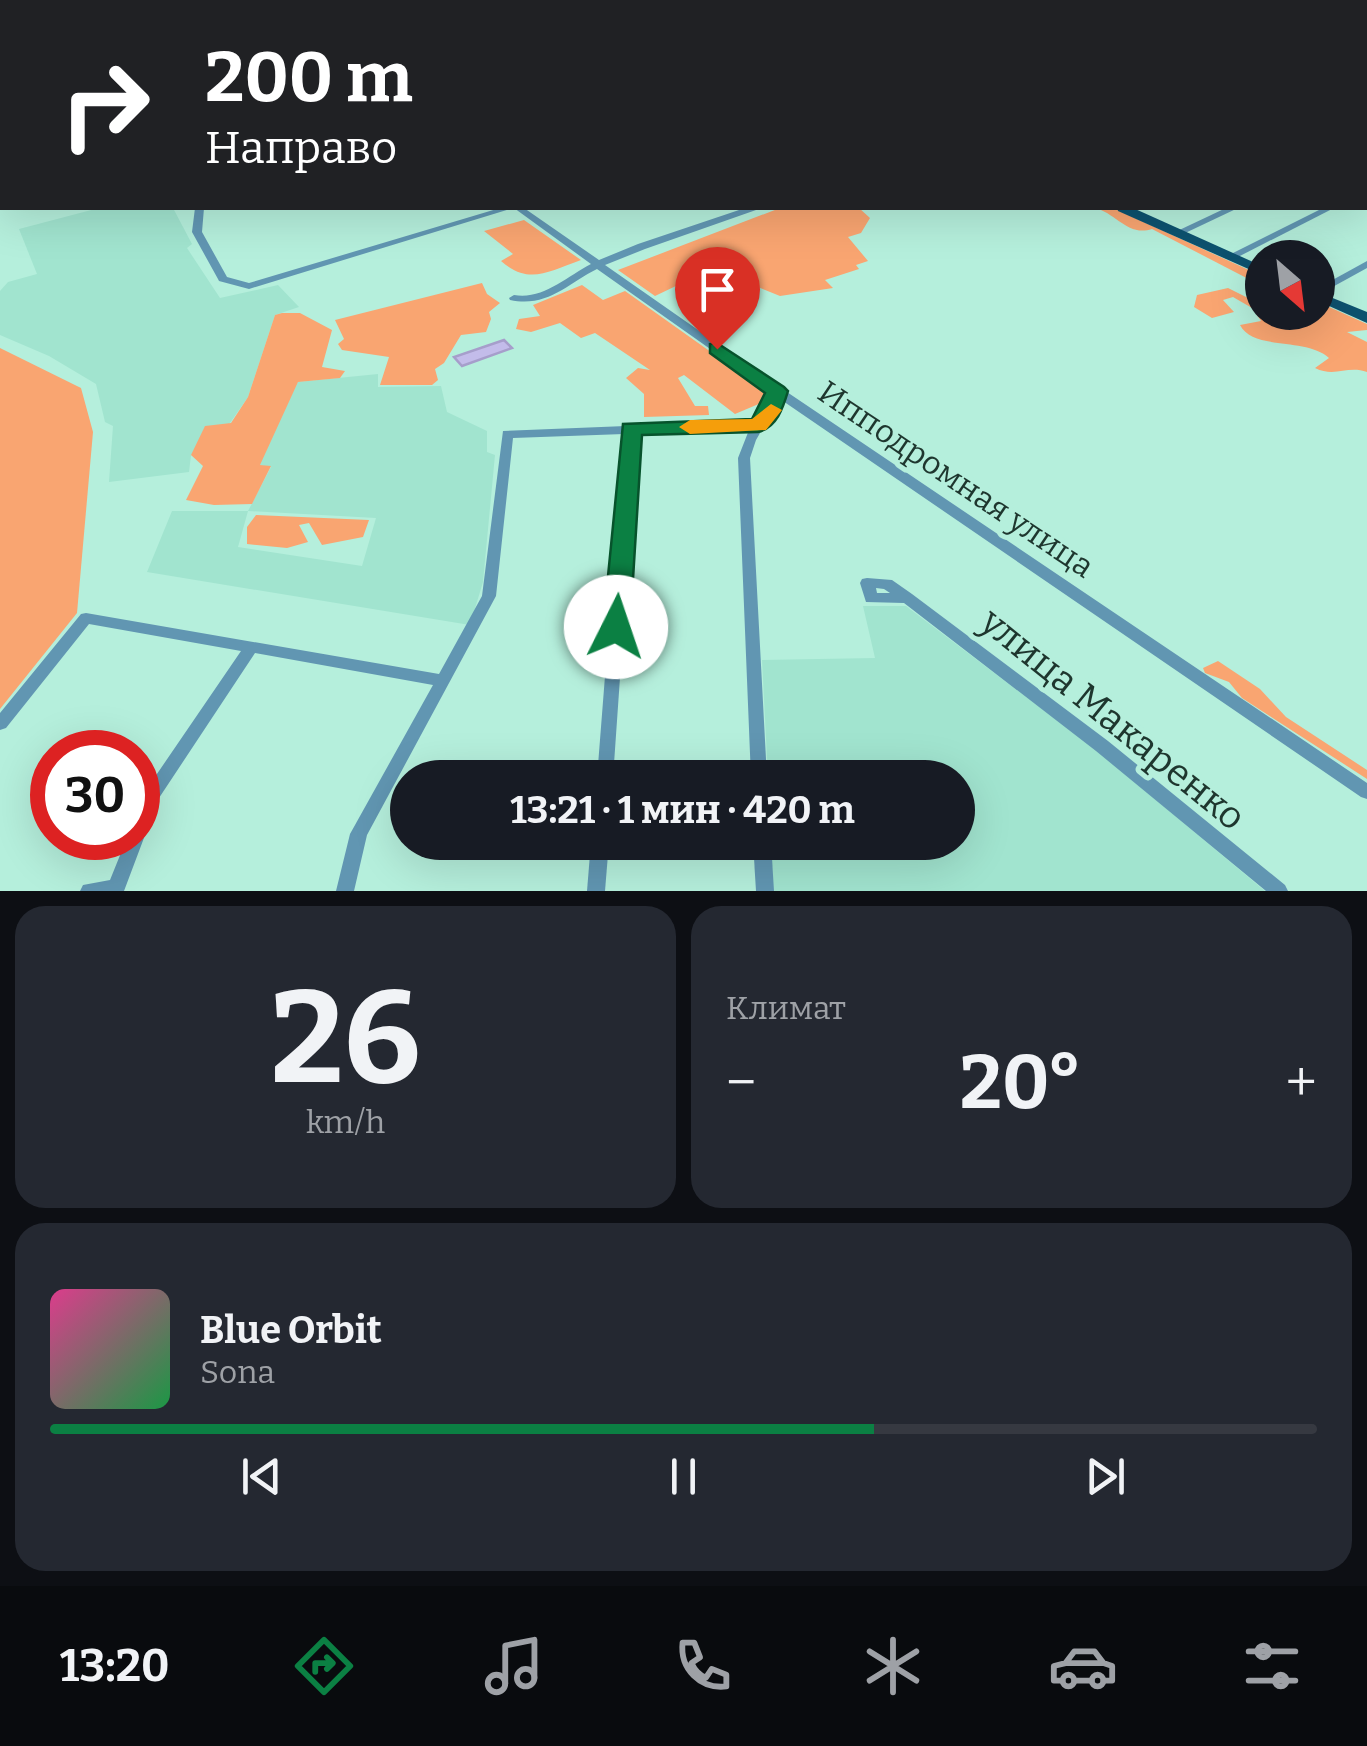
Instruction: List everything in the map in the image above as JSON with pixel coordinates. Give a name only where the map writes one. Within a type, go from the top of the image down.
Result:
[{"type":"main road","points":[[1126,210],[1245,264]]},
{"type":"main road","points":[[1335,302],[1367,318]]},
{"type":"street","points":[[199,210],[197,232],[223,279],[257,285],[501,210]]},
{"type":"street","name":"Ипподромная улица","points":[[521,210],[801,408],[1367,792]]},
{"type":"street","points":[[514,298],[528,302],[551,294],[598,265],[748,210]]},
{"type":"street","points":[[1178,234],[1229,210]]},
{"type":"street","points":[[1230,257],[1324,210]]},
{"type":"street","points":[[1335,284],[1367,264]]},
{"type":"street","points":[[758,760],[744,458],[758,426],[771,411],[777,391]]},
{"type":"street","points":[[771,411],[801,408]]},
{"type":"street","points":[[345,891],[359,834],[489,596],[507,434],[758,426]]},
{"type":"street","points":[[606,760],[631,428]]},
{"type":"street","name":"улица Макаренко","points":[[907,598],[1102,746],[1279,891]]},
{"type":"street","points":[[0,724],[86,618],[249,650],[444,680]]},
{"type":"street","points":[[160,782],[249,650]]},
{"type":"street","points":[[89,891],[115,889],[126,860]]},
{"type":"street","points":[[596,891],[599,860]]},
{"type":"street","points":[[763,860],[765,891]]},
{"type":"shaded area","points":[[91,210],[174,210],[192,244],[187,248],[220,298],[278,285],[299,307],[275,315],[248,397],[230,423],[191,455],[189,472],[109,482],[113,426],[105,422],[96,384],[49,356],[0,335],[0,291],[8,282],[37,274],[19,229]]},
{"type":"shaded area","points":[[775,210],[861,210],[870,218],[861,233],[848,237],[868,261],[856,265],[859,269],[825,280],[833,288],[780,296],[721,272],[701,274],[655,296],[618,270]]},
{"type":"shaded area","points":[[1100,210],[1117,210],[1245,268],[1245,277],[1152,229],[1129,227]]},
{"type":"shaded area","points":[[524,220],[581,260],[539,274],[521,273],[501,261],[513,254],[484,231]]},
{"type":"shaded area","points":[[482,283],[487,294],[500,303],[489,312],[491,319],[486,332],[461,335],[444,363],[435,369],[438,380],[432,385],[380,385],[389,357],[342,350],[338,344],[344,339],[335,320]]},
{"type":"shaded area","points":[[582,285],[603,300],[625,291],[767,392],[768,400],[735,414],[684,375],[678,378],[695,406],[708,406],[709,415],[644,417],[644,394],[626,378],[638,368],[650,370],[595,333],[581,338],[560,323],[531,332],[516,329],[519,319],[540,316],[533,305]]},
{"type":"shaded area","points":[[1228,288],[1245,296],[1245,304],[1233,297],[1223,300],[1234,312],[1212,318],[1194,307],[1197,295]]},
{"type":"shaded area","points":[[1335,310],[1367,324],[1367,330],[1347,332],[1367,342],[1367,372],[1322,371],[1315,368],[1329,358],[1319,352],[1256,338],[1247,333],[1240,325],[1245,324],[1245,330],[1335,330]]},
{"type":"shaded area","points":[[300,313],[332,330],[322,367],[345,371],[340,378],[298,382],[260,465],[271,466],[252,504],[214,505],[186,500],[203,466],[191,455],[205,426],[231,423],[248,397],[275,315]]},
{"type":"shaded area","points":[[0,348],[81,388],[93,432],[77,613],[0,709]]},
{"type":"shaded area","points":[[378,374],[378,387],[441,386],[447,412],[487,431],[487,452],[495,455],[483,582],[470,625],[147,572],[172,511],[248,511],[271,467],[259,465],[266,445],[298,382]],"holes":[[[248,511],[376,518],[362,566],[238,547]]]},
{"type":"shaded area","points":[[256,515],[369,520],[363,537],[322,545],[309,523],[299,525],[308,542],[287,548],[247,544],[247,527]]},
{"type":"shaded area","points":[[863,606],[906,606],[1096,750],[1265,891],[773,891],[772,860],[975,860],[975,760],[767,760],[762,660],[875,658]]},
{"type":"shaded area","points":[[1218,661],[1260,689],[1286,717],[1367,770],[1367,779],[1242,698],[1229,682],[1205,673],[1203,668]]},
{"type":"building","points":[[504,340],[512,348],[462,366],[454,357]]},
{"type":"slow traffic","points":[[690,427],[758,426],[771,410]]},
{"type":"route","points":[[616,627],[631,428],[758,426],[771,411],[777,391],[717,349]]}]
